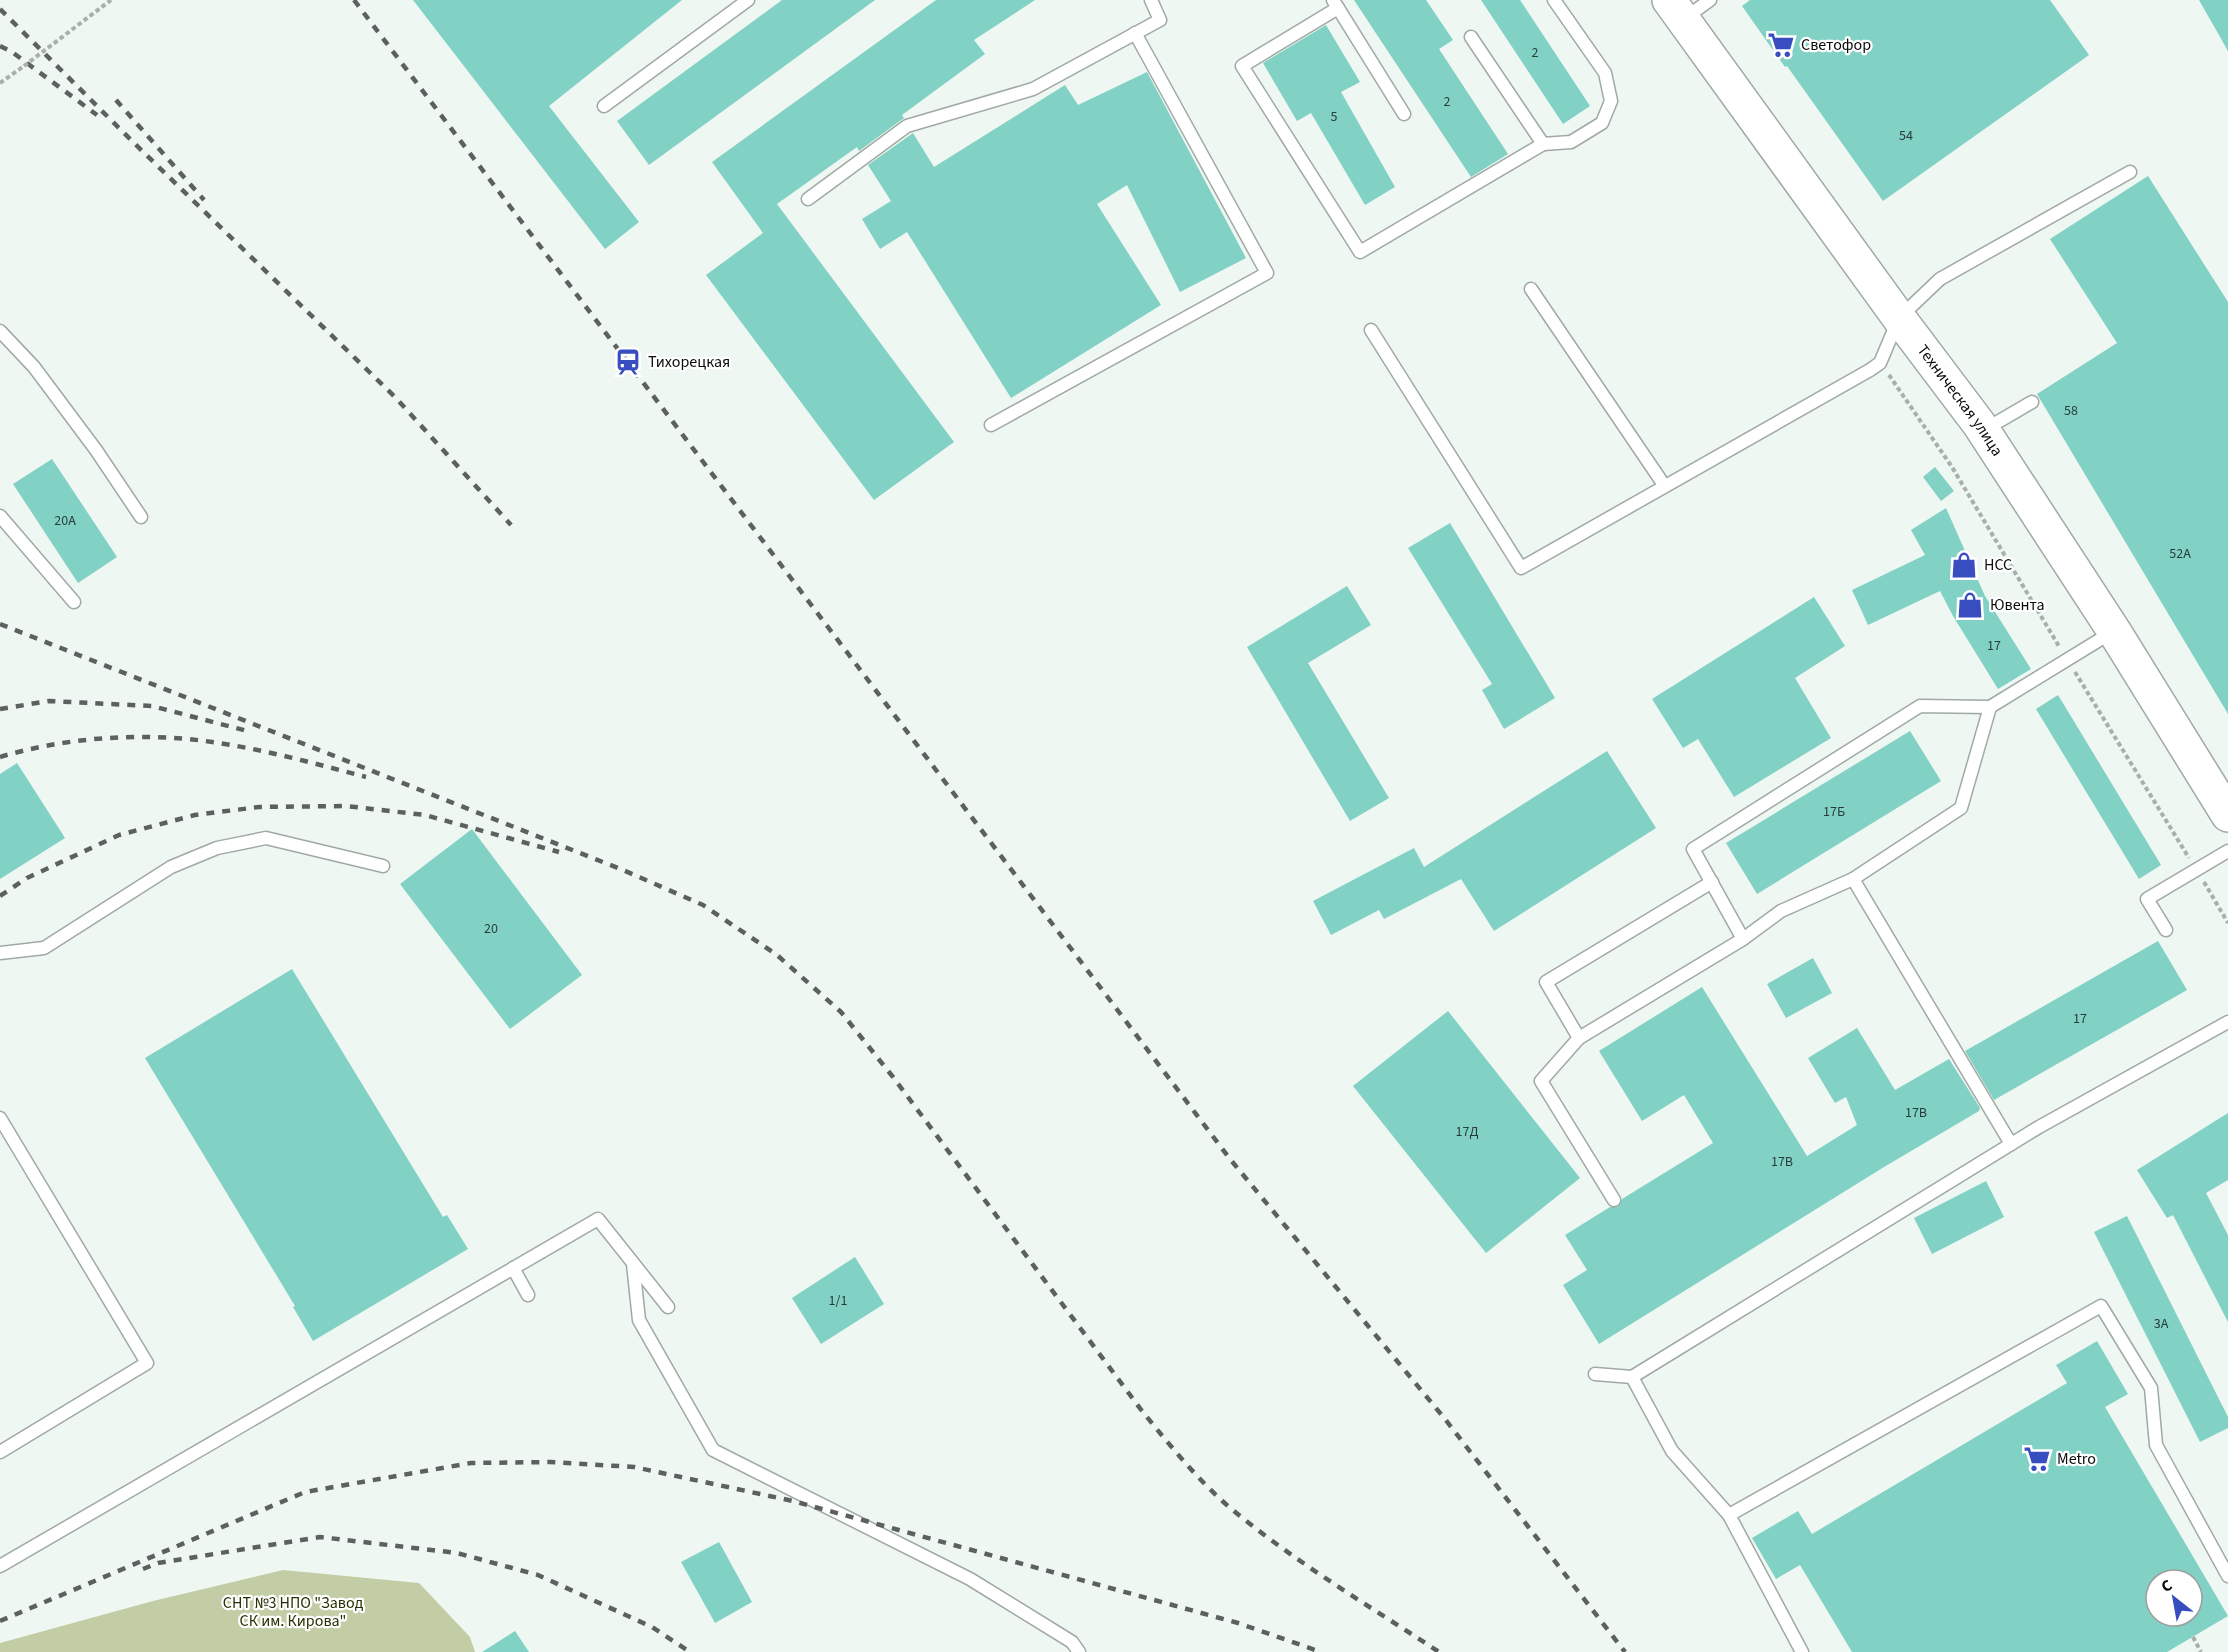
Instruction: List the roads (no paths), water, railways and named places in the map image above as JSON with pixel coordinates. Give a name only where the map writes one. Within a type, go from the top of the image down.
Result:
[{"type":"main road","name":"Техническая улица","points":[[1676,10],[1983,431],[2114,631],[2228,815]]},
{"type":"lane","points":[[604,106],[748,0]]},
{"type":"lane","points":[[808,199],[907,126],[1033,89],[1160,20],[1152,0]]},
{"type":"lane","points":[[1404,114],[1335,4],[1242,66],[1360,252],[1543,144],[1571,142],[1602,123],[1611,101],[1605,73],[1554,0]]},
{"type":"lane","points":[[1676,10],[1710,0]]},
{"type":"lane","points":[[992,425],[1267,273],[1135,33]]},
{"type":"lane","points":[[1472,37],[1543,144]]},
{"type":"lane","points":[[1371,330],[1521,568],[1880,363],[1899,318],[1940,279],[2130,172]]},
{"type":"lane","points":[[1531,289],[1664,485]]},
{"type":"lane","points":[[0,330],[34,367],[96,450],[141,518]]},
{"type":"lane","points":[[1983,431],[2032,402]]},
{"type":"lane","points":[[0,516],[74,602]]},
{"type":"lane","points":[[1743,939],[1693,849],[1920,706],[1990,708],[2114,631]]},
{"type":"lane","points":[[1614,1200],[1541,1081],[1579,1038],[1743,939],[1781,911],[1853,879],[1961,808],[1990,708]]},
{"type":"lane","points":[[0,953],[44,948],[171,867],[217,848],[266,838],[383,866]]},
{"type":"lane","points":[[2166,930],[2147,898],[2228,851]]},
{"type":"lane","points":[[1853,879],[2011,1144]]},
{"type":"lane","points":[[1579,1038],[1546,982],[1712,882]]},
{"type":"lane","points":[[1595,1374],[1632,1377],[2011,1144],[2228,1022]]},
{"type":"lane","points":[[0,1118],[147,1363],[0,1452]]},
{"type":"lane","points":[[0,1566],[598,1219],[668,1307]]},
{"type":"lane","points":[[633,1263],[639,1320],[713,1450],[970,1579],[1072,1642],[1079,1652]]},
{"type":"lane","points":[[513,1268],[528,1295]]},
{"type":"lane","points":[[1729,1515],[2101,1306],[2151,1388],[2156,1445],[2228,1576]]},
{"type":"lane","points":[[1632,1377],[1672,1451],[1729,1515],[1802,1652]]},
{"type":"railway","points":[[354,0],[1230,1159],[1445,1419],[1625,1652]]},
{"type":"railway","points":[[0,9],[395,397],[511,525]]},
{"type":"railway","points":[[0,46],[12,52],[97,115]]},
{"type":"railway","points":[[116,100],[204,200]]},
{"type":"railway","points":[[0,624],[623,870],[703,905],[777,955],[841,1012],[893,1077],[1142,1411],[1205,1484],[1228,1506],[1278,1545],[1439,1652]]},
{"type":"railway","points":[[0,709],[49,701],[152,706],[251,732]]},
{"type":"railway","points":[[0,757],[49,745],[101,738],[180,738],[266,752],[366,777]]},
{"type":"railway","points":[[0,896],[27,878],[119,835],[195,815],[259,807],[346,806],[425,815],[559,852]]},
{"type":"railway","points":[[0,1621],[305,1492],[471,1463],[550,1462],[634,1467],[793,1501],[1238,1623],[1321,1652]]},
{"type":"railway","points":[[143,1569],[158,1563],[320,1537],[457,1553],[538,1575],[652,1627],[690,1652]]},
{"type":"place","name":"Светофор","points":[[1781,45]]},
{"type":"place","name":"Тихорецкая","points":[[628,362]]},
{"type":"place","name":"НСС","points":[[1964,565]]},
{"type":"place","name":"Ювента","points":[[1970,605]]},
{"type":"place","name":"Metro","points":[[2037,1459]]},
{"type":"park label","name":"СНТ №3 НПО \"Завод СК им. Кирова\"","points":[[293,1612]]}]
